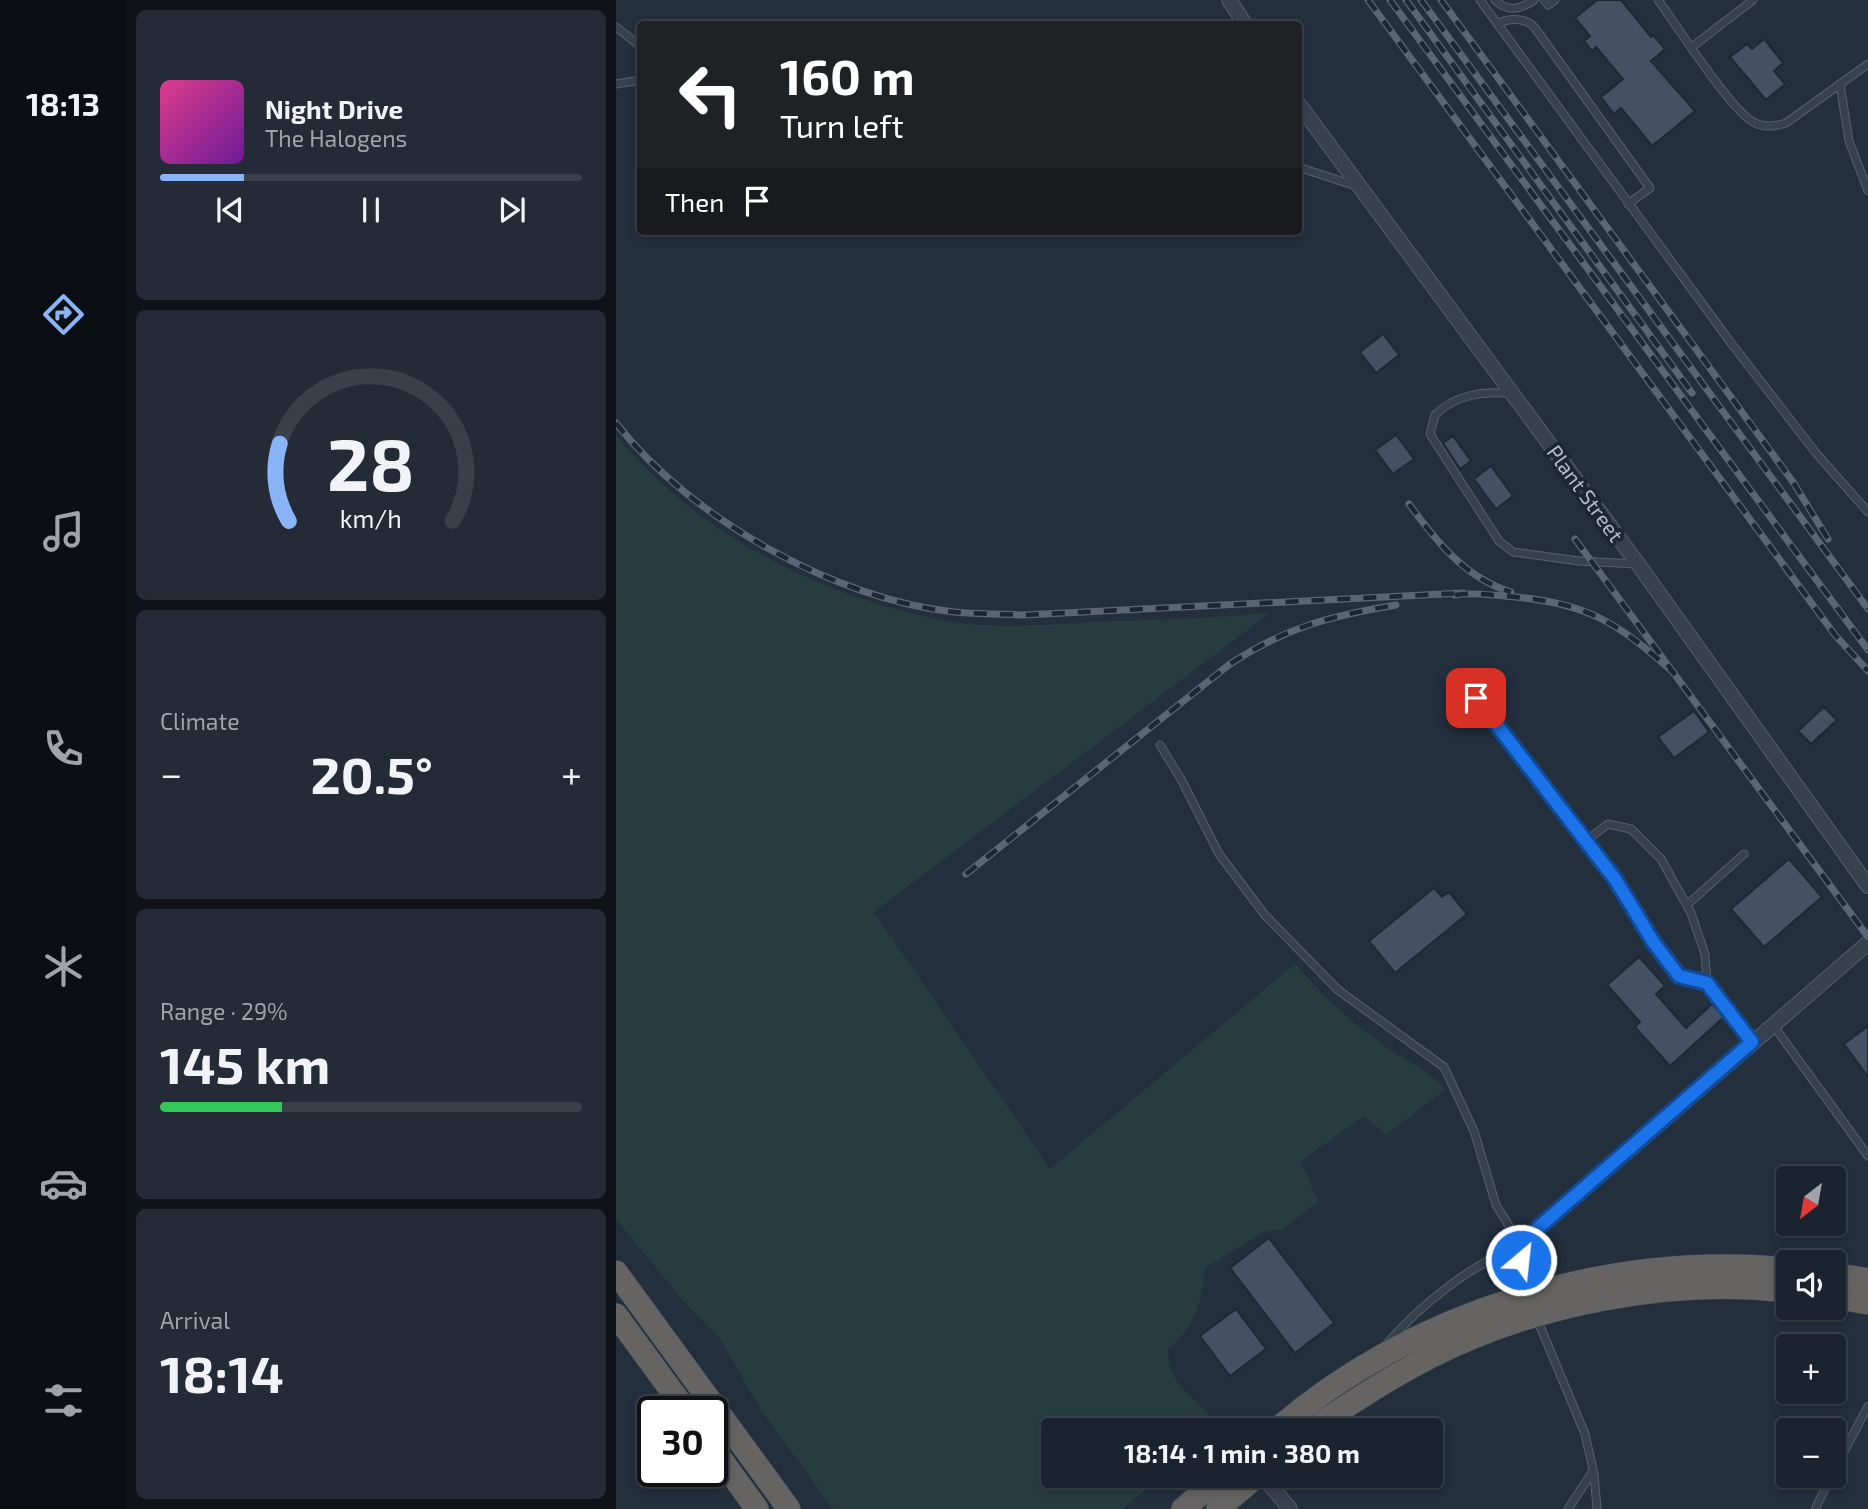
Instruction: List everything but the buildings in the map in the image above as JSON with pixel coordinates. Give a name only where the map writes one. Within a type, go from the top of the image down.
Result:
[{"type":"highway","points":[[1329,1418],[1353,1401],[1432,1356],[1532,1306],[1625,1273],[1723,1266],[1776,1268]]},
{"type":"highway","points":[[616,1272],[776,1506]]},
{"type":"highway","points":[[1846,1276],[1868,1280]]},
{"type":"highway","points":[[1293,1418],[1370,1364],[1452,1322],[1532,1306],[1642,1293],[1739,1288],[1776,1290]]},
{"type":"highway","points":[[1846,1299],[1868,1303]]},
{"type":"highway","points":[[616,1315],[675,1396]]},
{"type":"highway","points":[[728,1462],[776,1506]]},
{"type":"highway","points":[[1183,1509],[1208,1488]]},
{"type":"highway","points":[[1218,1509],[1244,1488]]},
{"type":"street","points":[[1229,0],[1243,21]]},
{"type":"street","name":"Plant Street","points":[[1302,108],[1638,564],[1868,886]]},
{"type":"street","points":[[1532,1306],[1521,1272],[1523,1248],[1539,1227],[1868,943]]},
{"type":"street","points":[[1271,1488],[1290,1509]]},
{"type":"lane","points":[[1480,0],[1628,204],[1816,453],[1868,512]]},
{"type":"lane","points":[[1495,0],[1504,7],[1513,9],[1534,0]]},
{"type":"lane","points":[[1544,0],[1548,5],[1555,0]]},
{"type":"lane","points":[[1658,0],[1744,117],[1765,126],[1786,123],[1868,64]]},
{"type":"lane","points":[[1692,47],[1753,0]]},
{"type":"lane","points":[[1497,24],[1509,20],[1524,21],[1535,28],[1650,188],[1628,204]]},
{"type":"lane","points":[[616,26],[637,44]]},
{"type":"lane","points":[[616,84],[637,80]]},
{"type":"lane","points":[[1840,84],[1849,141],[1868,191]]},
{"type":"lane","points":[[1302,168],[1360,187]]},
{"type":"lane","points":[[1514,394],[1487,393],[1461,398],[1435,415],[1430,434],[1499,541],[1521,555],[1638,564]]},
{"type":"lane","points":[[1460,677],[1586,841],[1679,976],[1707,983]]},
{"type":"lane","points":[[1160,745],[1219,853],[1264,914],[1338,990],[1444,1067],[1474,1131],[1496,1205],[1523,1248],[1503,1252],[1446,1291],[1396,1333],[1370,1364]]},
{"type":"lane","points":[[1586,841],[1608,824],[1631,829],[1661,859],[1687,905],[1706,954],[1707,983],[1752,1042]]},
{"type":"lane","points":[[1687,905],[1744,855]]},
{"type":"lane","points":[[1772,1024],[1868,1156]]},
{"type":"lane","points":[[1532,1306],[1585,1434],[1594,1470],[1597,1509]]},
{"type":"lane","points":[[1846,1448],[1868,1406]]},
{"type":"lane","points":[[1568,1509],[1594,1470]]},
{"type":"lane","points":[[1815,1509],[1826,1488]]},
{"type":"green space","points":[[616,435],[648,470],[684,503],[723,531],[809,578],[900,610],[947,621],[1002,626],[1270,613],[874,912],[1050,1169],[1295,964],[1324,996],[1356,1025],[1446,1089],[1386,1135],[1364,1116],[1301,1161],[1318,1202],[1282,1230],[1266,1231],[1205,1268],[1196,1313],[1185,1332],[1168,1348],[1169,1362],[1179,1384],[1212,1418],[1041,1418],[1041,1488],[1148,1488],[1122,1509],[833,1509],[761,1410],[720,1339],[682,1299],[616,1219]]},
{"type":"railway","points":[[1368,0],[1835,635],[1868,671]]},
{"type":"railway","points":[[1390,0],[1868,650]]},
{"type":"railway","points":[[1406,0],[1692,393]]},
{"type":"railway","points":[[1421,0],[1868,609]]},
{"type":"railway","points":[[1441,0],[1793,482],[1828,539]]},
{"type":"railway","points":[[616,423],[647,458],[683,491],[724,521],[814,572],[908,604],[954,612],[1024,615],[1463,593]]},
{"type":"railway","points":[[1409,504],[1453,557],[1479,578],[1511,592]]},
{"type":"railway","points":[[1575,539],[1868,937]]},
{"type":"railway","points":[[1455,595],[1480,594],[1532,599],[1578,609],[1616,627],[1674,673]]},
{"type":"railway","points":[[966,874],[1230,664],[1290,632],[1330,619],[1396,605]]},
{"type":"route","points":[[1476,698],[1615,879],[1654,943],[1679,976],[1707,983],[1752,1042],[1539,1227],[1523,1248],[1521,1260]]}]
